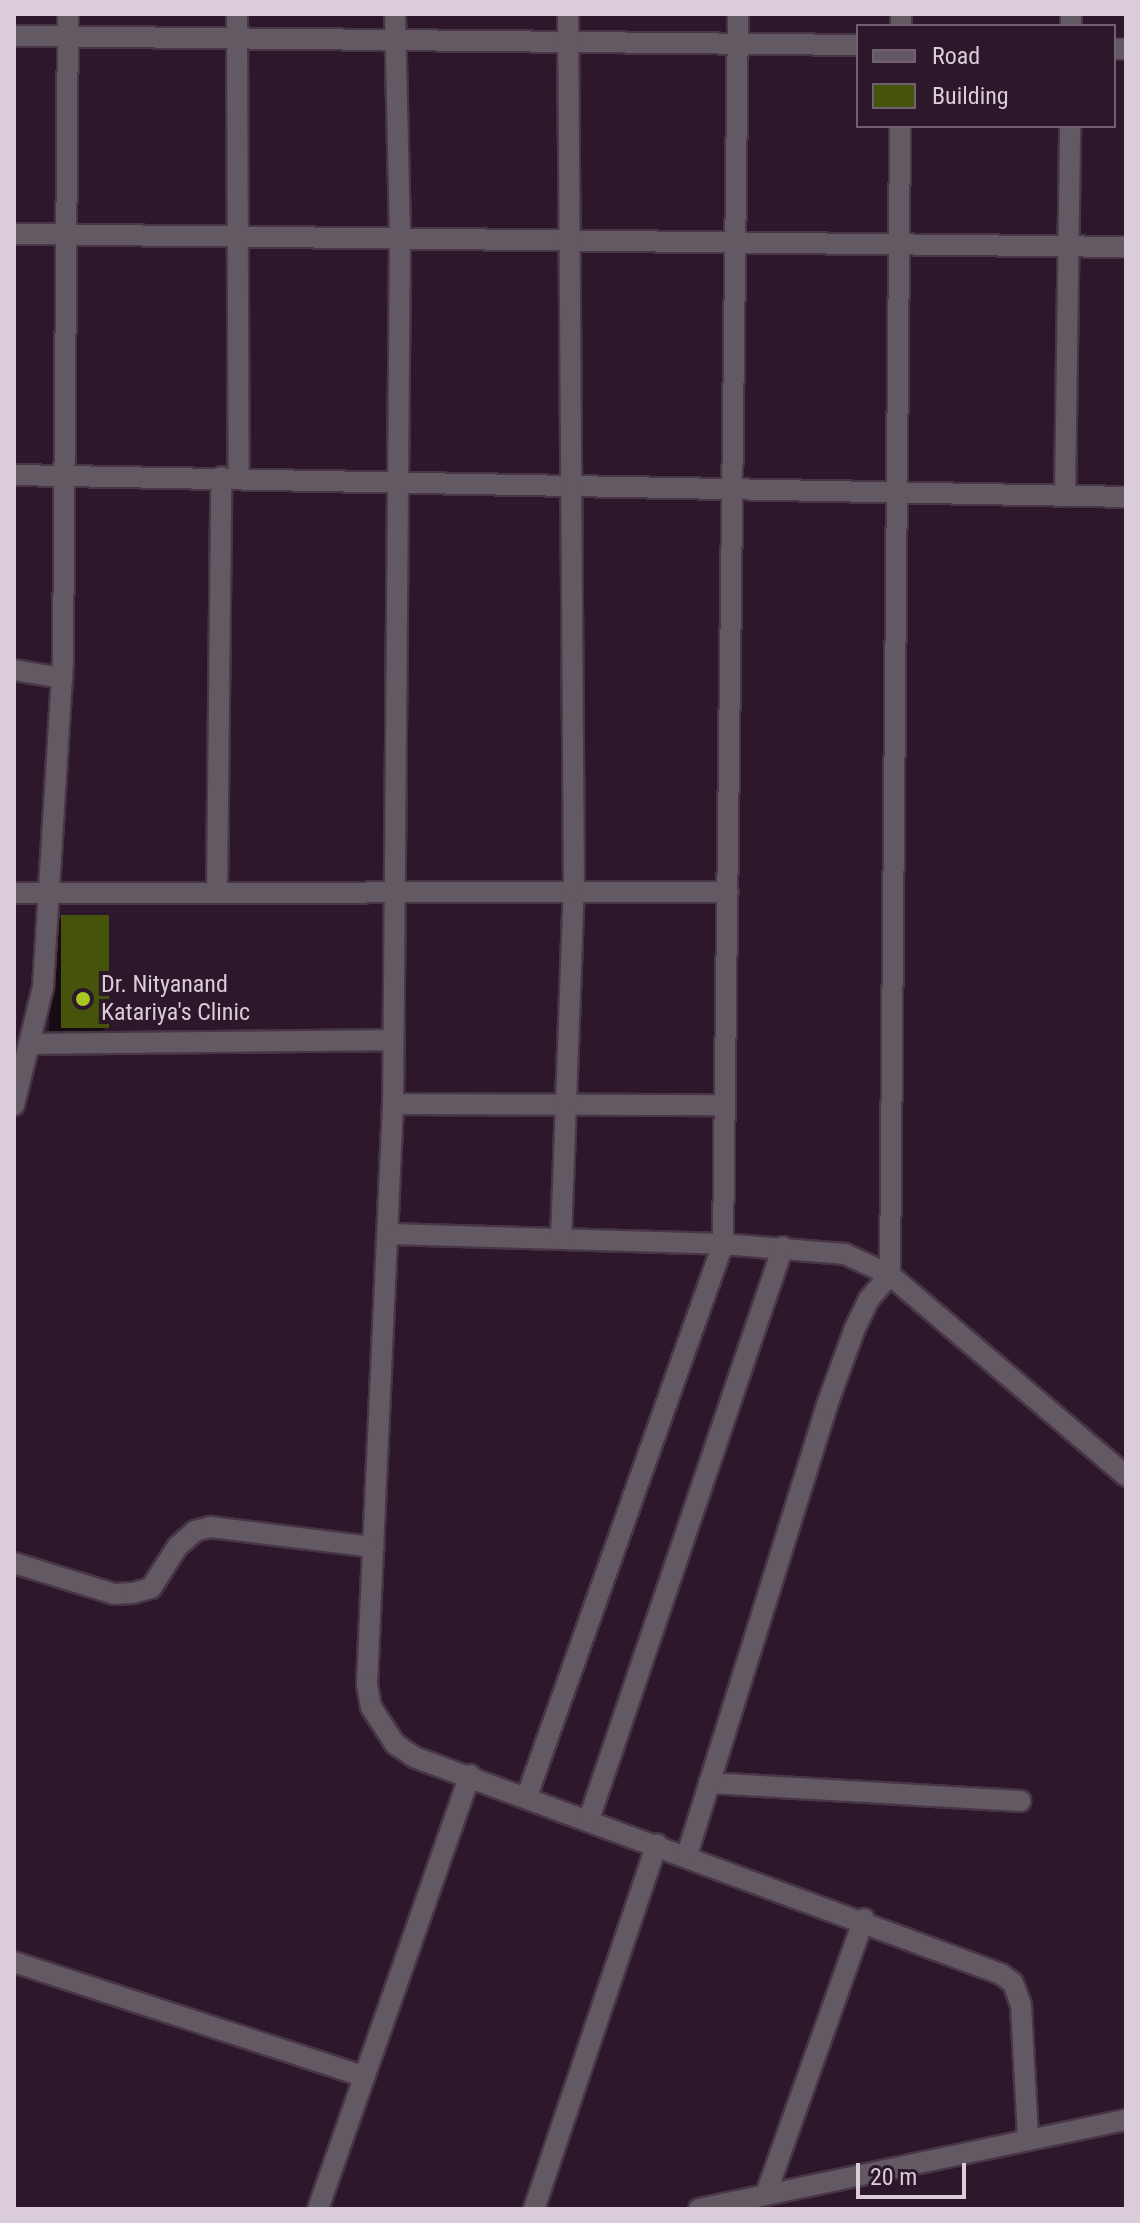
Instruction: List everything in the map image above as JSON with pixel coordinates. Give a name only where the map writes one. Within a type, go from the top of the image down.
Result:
[{"type":"street","points":[[14,1105],[43,987],[62,678],[68,14]]},
{"type":"street","points":[[217,892],[236,239],[237,14]]},
{"type":"street","points":[[395,14],[400,239],[393,1104],[390,1234],[367,1684],[371,1707],[395,1744],[414,1757],[864,1919],[1013,1983],[1025,2038],[1028,2140]]},
{"type":"street","points":[[561,1239],[574,892],[574,484],[568,14]]},
{"type":"street","points":[[527,1796],[723,1244],[732,489],[739,247],[738,14]]},
{"type":"street","points":[[14,36],[856,45]]},
{"type":"street","points":[[687,1855],[832,1391],[869,1299],[890,1275],[900,128]]},
{"type":"street","points":[[1065,496],[1070,128]]},
{"type":"street","points":[[14,234],[739,247],[1126,247]]},
{"type":"street","points":[[14,475],[64,473],[1126,497]]},
{"type":"street","points":[[14,670],[62,678]]},
{"type":"street","points":[[14,893],[728,892]]},
{"type":"street","points":[[31,1044],[392,1040]]},
{"type":"street","points":[[393,1104],[725,1105]]},
{"type":"street","points":[[390,1234],[723,1244],[845,1254],[890,1275],[1126,1476]]},
{"type":"street","points":[[589,1819],[783,1247]]},
{"type":"street","points":[[14,1563],[114,1594],[151,1588],[178,1546],[195,1531],[210,1527],[374,1547]]},
{"type":"street","points":[[318,2209],[470,1775]]},
{"type":"street","points":[[709,1783],[1020,1801]]},
{"type":"street","points":[[534,2209],[657,1844]]},
{"type":"street","points":[[766,2194],[864,1919]]},
{"type":"street","points":[[14,1962],[365,2077]]},
{"type":"street","points":[[699,2209],[1126,2120]]},
{"type":"building","points":[[61,915],[109,915],[109,1028],[61,1028]]},
{"type":"place","name":"Dr. Nityanand Katariya's Clinic","points":[[83,999]]}]
